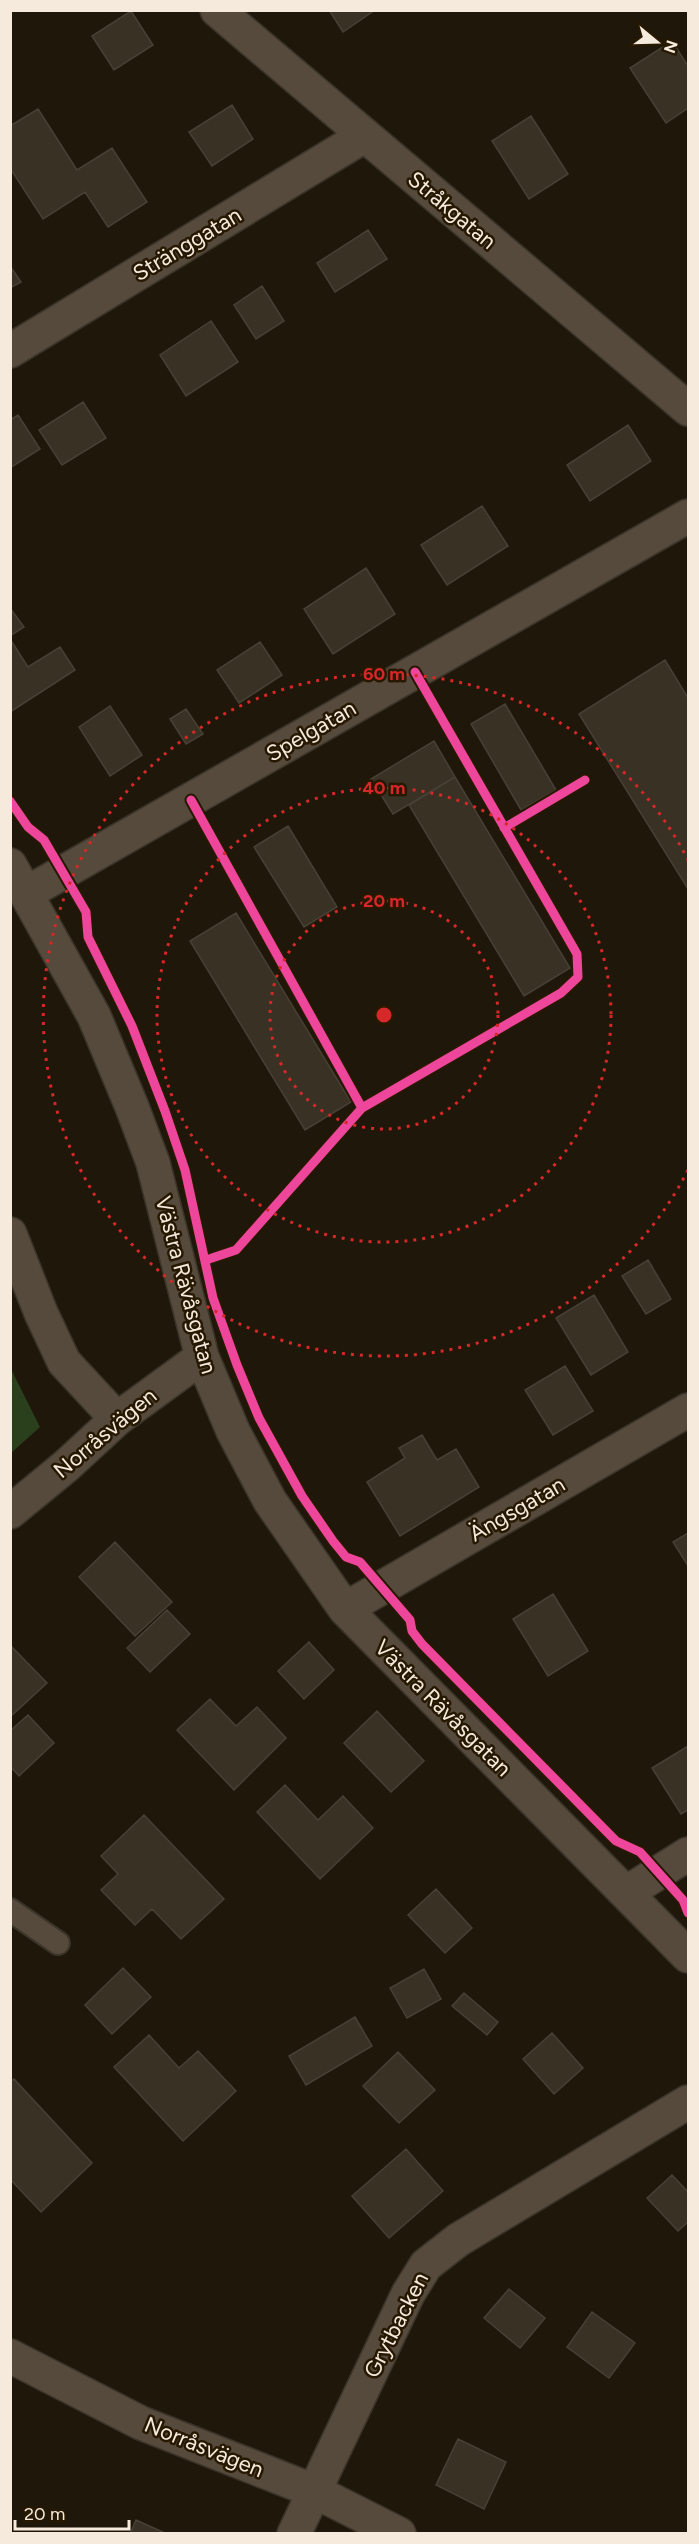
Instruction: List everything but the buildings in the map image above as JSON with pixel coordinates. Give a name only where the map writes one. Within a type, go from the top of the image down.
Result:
[{"type":"street","name":"Stråkgatan","points":[[217,10],[688,409]]},
{"type":"street","name":"Stränggatan","points":[[10,351],[364,136]]},
{"type":"street","name":"Spelgatan","points":[[27,893],[688,516]]},
{"type":"street","name":"Västra Rävåsgatan","points":[[10,865],[94,1016],[132,1107],[153,1163],[202,1357],[233,1431],[270,1501],[345,1609],[688,1956]]},
{"type":"street","points":[[10,1234],[41,1313],[64,1362],[117,1419]]},
{"type":"street","name":"Norråsvägen","points":[[10,1512],[66,1466],[117,1419],[202,1357]]},
{"type":"street","name":"Ängsgatan","points":[[345,1609],[688,1410]]},
{"type":"street","points":[[626,1893],[688,1854]]},
{"type":"street","name":"Grytbacken","points":[[294,2534],[408,2294],[426,2265],[458,2240],[688,2102]]},
{"type":"street","name":"Norråsvägen","points":[[10,2356],[141,2423],[314,2491],[399,2534]]},
{"type":"lane","points":[[10,1910],[58,1943]]},
{"type":"green space","points":[[10,1367],[40,1427],[11,1453],[10,1453]]},
{"type":"cycle path","points":[[206,1260],[236,1250],[362,1108],[561,993],[578,977],[577,954],[415,672]]},
{"type":"cycle path","points":[[504,828],[585,780]]},
{"type":"cycle path","points":[[191,800],[362,1108]]},
{"type":"cycle path","points":[[10,801],[28,827],[44,840],[86,912],[88,937],[132,1026],[185,1170],[213,1298],[237,1365],[259,1418],[302,1496],[346,1557],[360,1562],[410,1620],[412,1631],[422,1644],[616,1841],[640,1852],[683,1900],[688,1913]]}]
